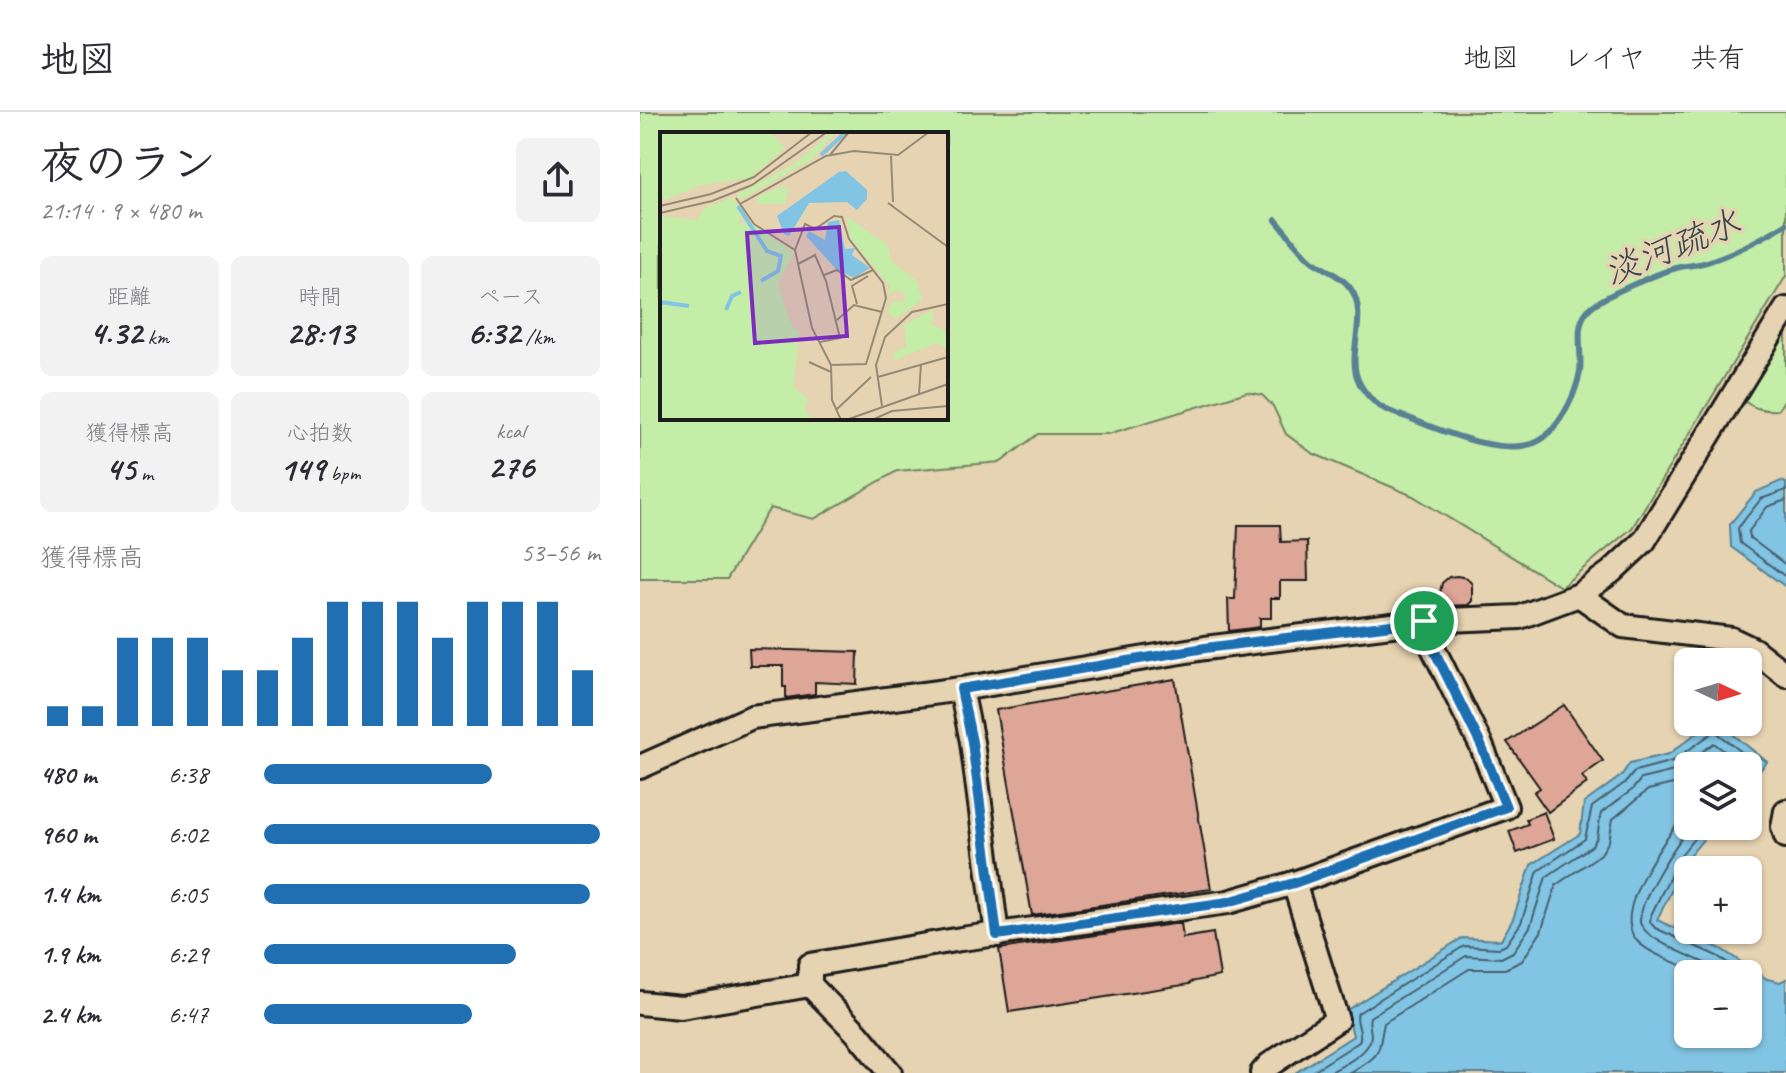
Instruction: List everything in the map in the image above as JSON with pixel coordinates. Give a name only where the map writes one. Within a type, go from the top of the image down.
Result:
[{"type":"street","points":[[640,767],[752,717],[961,689],[1205,648],[1424,621],[1520,617],[1579,595],[1611,572],[1644,541],[1786,309]]},
{"type":"street","points":[[1579,595],[1623,626],[1731,639],[1754,650],[1786,675]]},
{"type":"street","points":[[890,1073],[857,1033],[810,985],[810,965],[961,939],[1228,902],[1294,883],[1506,807],[1481,745],[1433,648],[1424,621]]},
{"type":"street","points":[[961,689],[972,742],[997,935]]},
{"type":"street","points":[[1786,811],[1783,827],[1786,836]]},
{"type":"street","points":[[1262,1073],[1269,1065],[1337,1020],[1294,883]]},
{"type":"street","points":[[640,1003],[681,1007],[810,985]]},
{"type":"green space","points":[[640,112],[1786,112],[1786,276],[1632,528],[1561,587],[1413,496],[1312,453],[1286,434],[1273,406],[1262,395],[1247,392],[1108,434],[1038,434],[1001,462],[897,471],[814,519],[770,508],[727,579],[640,579]]},
{"type":"green space","points":[[1786,327],[1786,397],[1778,410],[1764,410],[1743,400]]},
{"type":"water","points":[[1781,481],[1786,483],[1786,587],[1731,547],[1730,524],[1756,492]]},
{"type":"water","points":[[1693,736],[1735,736],[1755,752],[1674,752],[1674,840],[1703,840],[1689,856],[1674,856],[1674,885],[1657,920],[1674,928],[1674,944],[1710,944],[1738,960],[1674,960],[1674,1048],[1762,1048],[1762,976],[1780,982],[1786,979],[1786,1073],[1295,1073],[1353,1036],[1347,1010],[1462,938],[1501,940],[1513,919],[1531,865],[1580,834],[1584,803],[1621,776],[1630,763],[1669,754]]},
{"type":"building","points":[[1238,525],[1280,525],[1281,542],[1307,541],[1308,581],[1280,581],[1280,598],[1271,598],[1271,618],[1260,618],[1260,627],[1229,631],[1228,599],[1235,599]]},
{"type":"building","points":[[1449,577],[1467,578],[1472,584],[1472,601],[1468,605],[1446,606],[1440,592],[1442,583]]},
{"type":"building","points":[[749,649],[858,652],[857,684],[815,682],[815,694],[786,698],[783,666],[750,666]]},
{"type":"building","points":[[1175,679],[1211,889],[1032,915],[996,710]]},
{"type":"building","points":[[1564,705],[1603,761],[1582,776],[1587,783],[1548,812],[1534,792],[1540,788],[1507,742]]},
{"type":"building","points":[[1544,812],[1554,839],[1517,853],[1509,831],[1528,824],[1526,819]]},
{"type":"building","points":[[1181,923],[1183,938],[1213,933],[1220,976],[1190,984],[1009,1012],[999,949]]},
{"type":"waterway","name":"淡河疏水","points":[[1276,220],[1312,261],[1351,289],[1358,312],[1356,373],[1372,399],[1391,412],[1459,437],[1499,446],[1534,443],[1547,435],[1559,421],[1576,388],[1581,363],[1580,329],[1585,313],[1591,307],[1620,290],[1660,274],[1730,254],[1786,224]]},
{"type":"route","points":[[1424,621],[1433,648],[1455,688],[1506,807],[1294,883],[1228,902],[997,935],[972,742],[961,689],[1205,648],[1424,621]]}]
